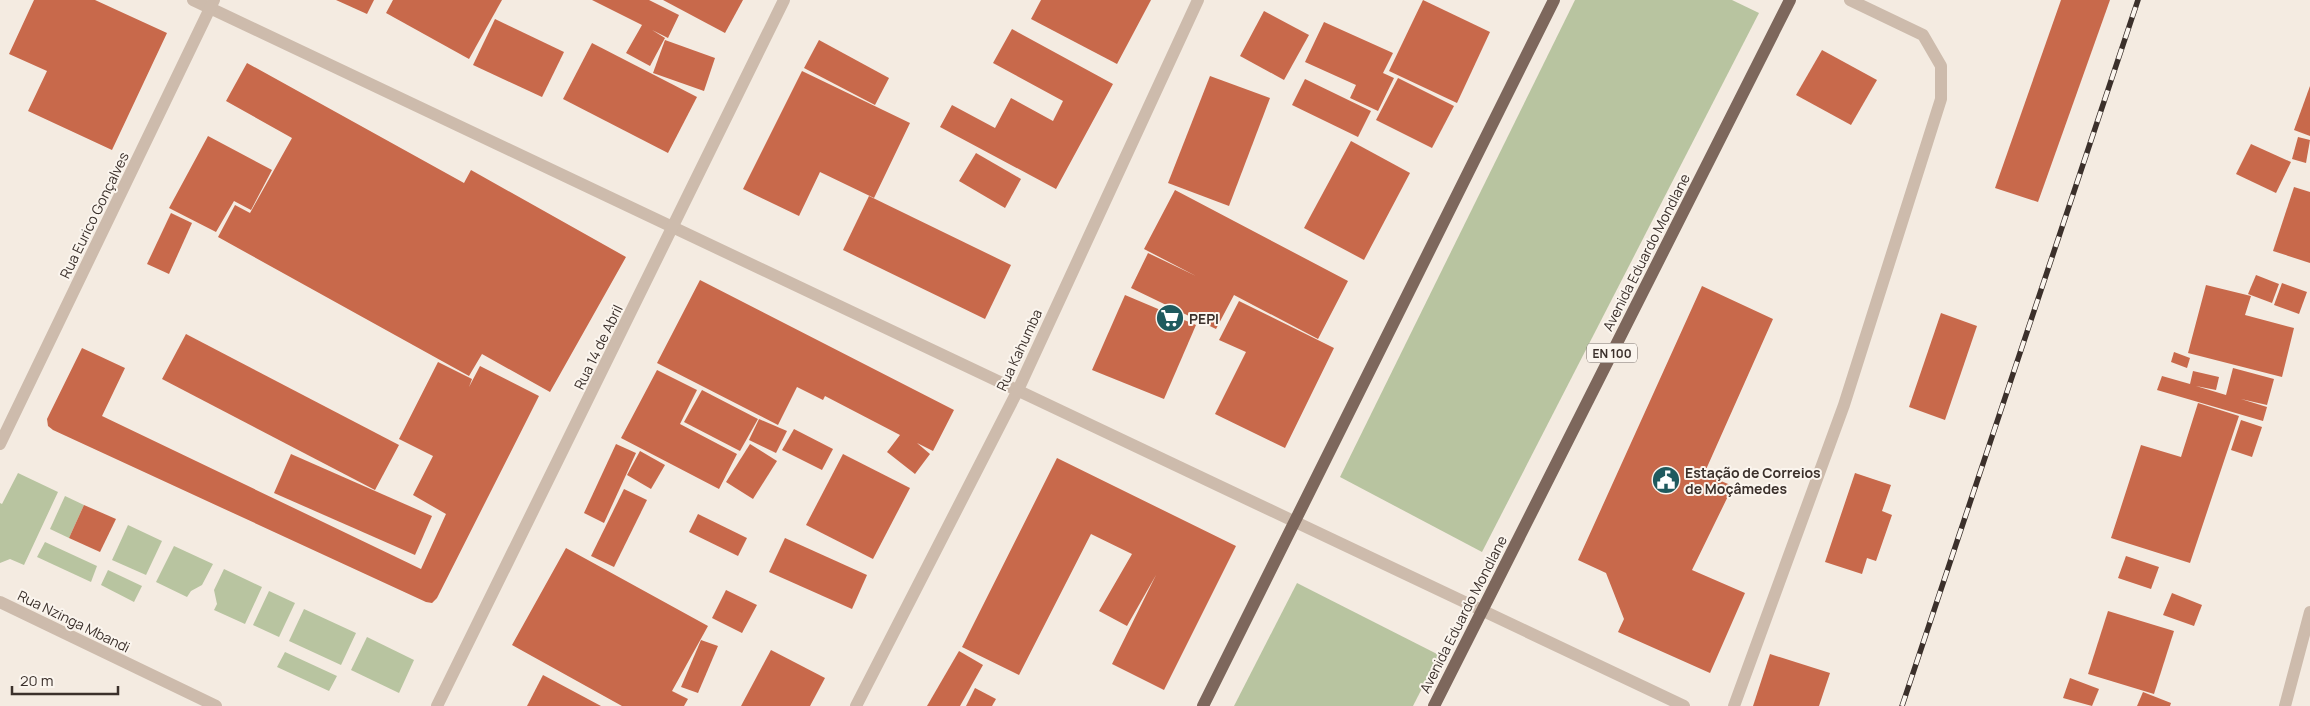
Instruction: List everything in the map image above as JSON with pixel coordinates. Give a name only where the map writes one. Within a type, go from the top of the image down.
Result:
[{"type":"main road","points":[[1203,706],[1554,0]]},
{"type":"main road","name":"Avenida Eduardo Mondlane","points":[[1434,706],[1790,0]]},
{"type":"street","points":[[193,0],[212,4],[674,227],[1483,609],[1684,706]]},
{"type":"street","name":"Rua 14 de Abril","points":[[437,706],[784,0]]},
{"type":"street","name":"Rua Kahumba","points":[[856,706],[1018,390],[1198,0]]},
{"type":"street","points":[[1734,706],[1844,405],[1941,99],[1941,66],[1923,35],[1850,0]]},
{"type":"street","name":"Rua Eurico Gonçalves","points":[[0,444],[212,4]]},
{"type":"street","name":"Rua Nzinga Mbandi","points":[[0,602],[216,706]]},
{"type":"street","points":[[2285,706],[2310,612]]},
{"type":"green space","points":[[1575,0],[1732,0],[1759,13],[1482,552],[1340,477]]},
{"type":"green space","points":[[18,473],[58,492],[24,565],[10,559],[0,563],[0,503],[2,504]]},
{"type":"green space","points":[[65,496],[84,505],[69,538],[50,529]]},
{"type":"green space","points":[[128,525],[162,541],[146,575],[112,560]]},
{"type":"green space","points":[[45,542],[97,566],[91,582],[37,557]]},
{"type":"green space","points":[[174,546],[213,564],[202,585],[191,591],[187,597],[156,582]]},
{"type":"green space","points":[[224,569],[262,587],[245,624],[214,610],[217,604],[214,590]]},
{"type":"green space","points":[[108,570],[142,586],[134,602],[101,585]]},
{"type":"green space","points":[[1297,583],[1439,655],[1413,706],[1234,706]]},
{"type":"green space","points":[[269,591],[295,603],[279,637],[253,625]]},
{"type":"green space","points":[[304,609],[356,633],[341,665],[289,641]]},
{"type":"green space","points":[[367,637],[414,660],[399,693],[351,670]]},
{"type":"green space","points":[[285,652],[337,676],[329,691],[277,667]]},
{"type":"building","points":[[34,0],[95,0],[167,33],[112,150],[28,111],[47,71],[9,54]]},
{"type":"building","points":[[336,0],[374,0],[367,14]]},
{"type":"building","points":[[393,0],[502,0],[469,59],[386,13]]},
{"type":"building","points":[[592,0],[649,0],[679,15],[668,38],[652,30],[665,38],[650,66],[626,53],[642,25]]},
{"type":"building","points":[[663,0],[743,0],[725,33]]},
{"type":"building","points":[[1041,0],[1151,0],[1117,64],[1031,19]]},
{"type":"building","points":[[1423,0],[1490,32],[1457,103],[1389,71]]},
{"type":"building","points":[[2061,0],[2110,0],[2038,202],[1995,188]]},
{"type":"building","points":[[1264,11],[1309,35],[1284,80],[1240,56]]},
{"type":"building","points":[[495,19],[564,52],[542,97],[473,65]]},
{"type":"building","points":[[1324,22],[1393,53],[1383,73],[1394,78],[1378,111],[1350,98],[1356,85],[1305,62]]},
{"type":"building","points":[[1012,29],[1113,84],[1056,189],[940,127],[952,105],[995,128],[1011,98],[1053,121],[1063,101],[993,63]]},
{"type":"building","points":[[665,40],[715,58],[704,91],[653,73]]},
{"type":"building","points":[[819,40],[889,78],[875,105],[804,68]]},
{"type":"building","points":[[592,43],[697,97],[668,153],[563,99]]},
{"type":"building","points":[[1822,50],[1877,80],[1851,125],[1796,95]]},
{"type":"building","points":[[247,63],[464,183],[471,170],[626,257],[550,392],[482,354],[469,376],[218,237],[235,205],[250,213],[292,138],[226,101]]},
{"type":"building","points":[[802,71],[910,123],[874,198],[820,172],[799,216],[743,189]]},
{"type":"building","points":[[1210,76],[1270,98],[1229,206],[1168,183]]},
{"type":"building","points":[[1398,78],[1454,106],[1432,148],[1376,120]]},
{"type":"building","points":[[1305,79],[1371,111],[1358,137],[1292,105]]},
{"type":"building","points":[[2310,86],[2310,136],[2294,130]]},
{"type":"building","points":[[208,136],[272,170],[251,210],[234,201],[216,232],[169,208]]},
{"type":"building","points":[[2298,137],[2310,140],[2306,163],[2292,159]]},
{"type":"building","points":[[1351,141],[1410,173],[1364,260],[1304,228]]},
{"type":"building","points":[[2251,144],[2291,162],[2276,193],[2236,174]]},
{"type":"building","points":[[976,153],[1021,179],[1005,208],[959,181]]},
{"type":"building","points":[[2294,187],[2310,192],[2310,263],[2273,251]]},
{"type":"building","points":[[1175,190],[1348,281],[1318,339],[1234,295],[1216,329],[1131,288],[1148,253],[1196,276],[1144,249]]},
{"type":"building","points":[[869,196],[1011,265],[985,319],[843,250]]},
{"type":"building","points":[[171,213],[192,223],[169,274],[147,264]]},
{"type":"building","points":[[2256,275],[2279,284],[2272,303],[2248,294]]},
{"type":"building","points":[[700,280],[954,410],[933,451],[917,443],[930,454],[915,474],[887,452],[900,435],[825,396],[823,400],[797,387],[778,425],[657,363]]},
{"type":"building","points":[[2282,283],[2307,292],[2299,314],[2274,305]]},
{"type":"building","points":[[2206,285],[2251,296],[2245,315],[2294,328],[2282,377],[2188,353]]},
{"type":"building","name":"Estação de Correios de Moçâmedes","points":[[1702,286],[1773,319],[1704,474],[1733,486],[1692,570],[1745,593],[1710,673],[1618,632],[1624,619],[1606,573],[1578,560]]},
{"type":"building","points":[[1125,295],[1196,325],[1164,399],[1092,370]]},
{"type":"building","points":[[1239,301],[1334,348],[1285,448],[1215,414],[1246,352],[1219,340]]},
{"type":"building","points":[[1941,313],[1977,326],[1945,420],[1909,407]]},
{"type":"building","points":[[186,334],[399,445],[375,490],[162,379]]},
{"type":"building","points":[[82,348],[125,368],[102,416],[421,569],[446,514],[413,495],[433,456],[399,439],[438,362],[472,379],[469,387],[480,366],[539,396],[437,598],[432,603],[426,602],[53,430],[48,426],[47,419]]},
{"type":"building","points":[[2174,352],[2190,358],[2187,368],[2171,362]]},
{"type":"building","points":[[2233,368],[2274,379],[2267,405],[2241,399],[2267,407],[2263,421],[2157,390],[2162,376],[2190,384],[2193,371],[2219,377],[2216,390],[2196,386],[2226,395]]},
{"type":"building","points":[[657,370],[697,390],[680,424],[737,454],[719,489],[621,438]]},
{"type":"building","points":[[702,390],[758,419],[740,451],[684,422]]},
{"type":"building","points":[[2198,403],[2239,416],[2190,563],[2111,538],[2141,445],[2181,457]]},
{"type":"building","points":[[759,419],[787,431],[776,453],[749,440]]},
{"type":"building","points":[[2241,420],[2262,427],[2252,457],[2231,450]]},
{"type":"building","points":[[794,429],[833,449],[822,470],[782,450]]},
{"type":"building","points":[[616,444],[636,453],[604,523],[584,513]]},
{"type":"building","points":[[750,444],[777,461],[753,499],[726,482]]},
{"type":"building","points":[[640,451],[665,465],[651,489],[627,475]]},
{"type":"building","points":[[291,454],[432,516],[415,555],[274,493]]},
{"type":"building","points":[[843,454],[910,488],[873,559],[806,525]]},
{"type":"building","points":[[1057,458],[1236,546],[1164,690],[1112,664],[1156,575],[1127,626],[1099,611],[1132,554],[1091,534],[1019,675],[962,647]]},
{"type":"building","points":[[1855,473],[1891,485],[1882,511],[1892,515],[1876,561],[1867,558],[1862,574],[1825,562]]},
{"type":"building","points":[[624,489],[647,500],[614,567],[591,556]]},
{"type":"building","points":[[84,505],[116,519],[100,552],[69,538]]},
{"type":"building","points":[[698,514],[747,538],[738,556],[689,532]]},
{"type":"building","points":[[785,538],[867,575],[852,609],[769,572]]},
{"type":"building","points":[[566,548],[708,626],[672,691],[688,699],[684,706],[622,706],[512,645]]},
{"type":"building","points":[[2126,556],[2159,567],[2151,589],[2118,578]]},
{"type":"building","points":[[726,590],[757,605],[742,633],[712,618]]},
{"type":"building","points":[[2172,593],[2202,605],[2194,626],[2163,615]]},
{"type":"building","points":[[2108,611],[2174,631],[2154,694],[2088,674]]},
{"type":"building","points":[[701,640],[718,646],[698,693],[681,687]]},
{"type":"building","points":[[771,650],[825,678],[810,706],[741,706]]},
{"type":"building","points":[[959,651],[983,665],[960,706],[927,706]]},
{"type":"building","points":[[1770,654],[1830,673],[1819,706],[1753,706]]},
{"type":"building","points":[[543,675],[601,706],[527,706]]},
{"type":"building","points":[[2070,678],[2099,689],[2092,706],[2063,698]]},
{"type":"building","points":[[975,688],[996,699],[992,706],[966,706]]},
{"type":"building","points":[[2143,692],[2171,703],[2170,706],[2137,706]]},
{"type":"railway","points":[[1902,706],[2138,0]]},
{"type":"place","name":"PEPI","points":[[1170,318]]},
{"type":"place","name":"Estação de Correios de Moçâmedes","points":[[1666,480]]}]
